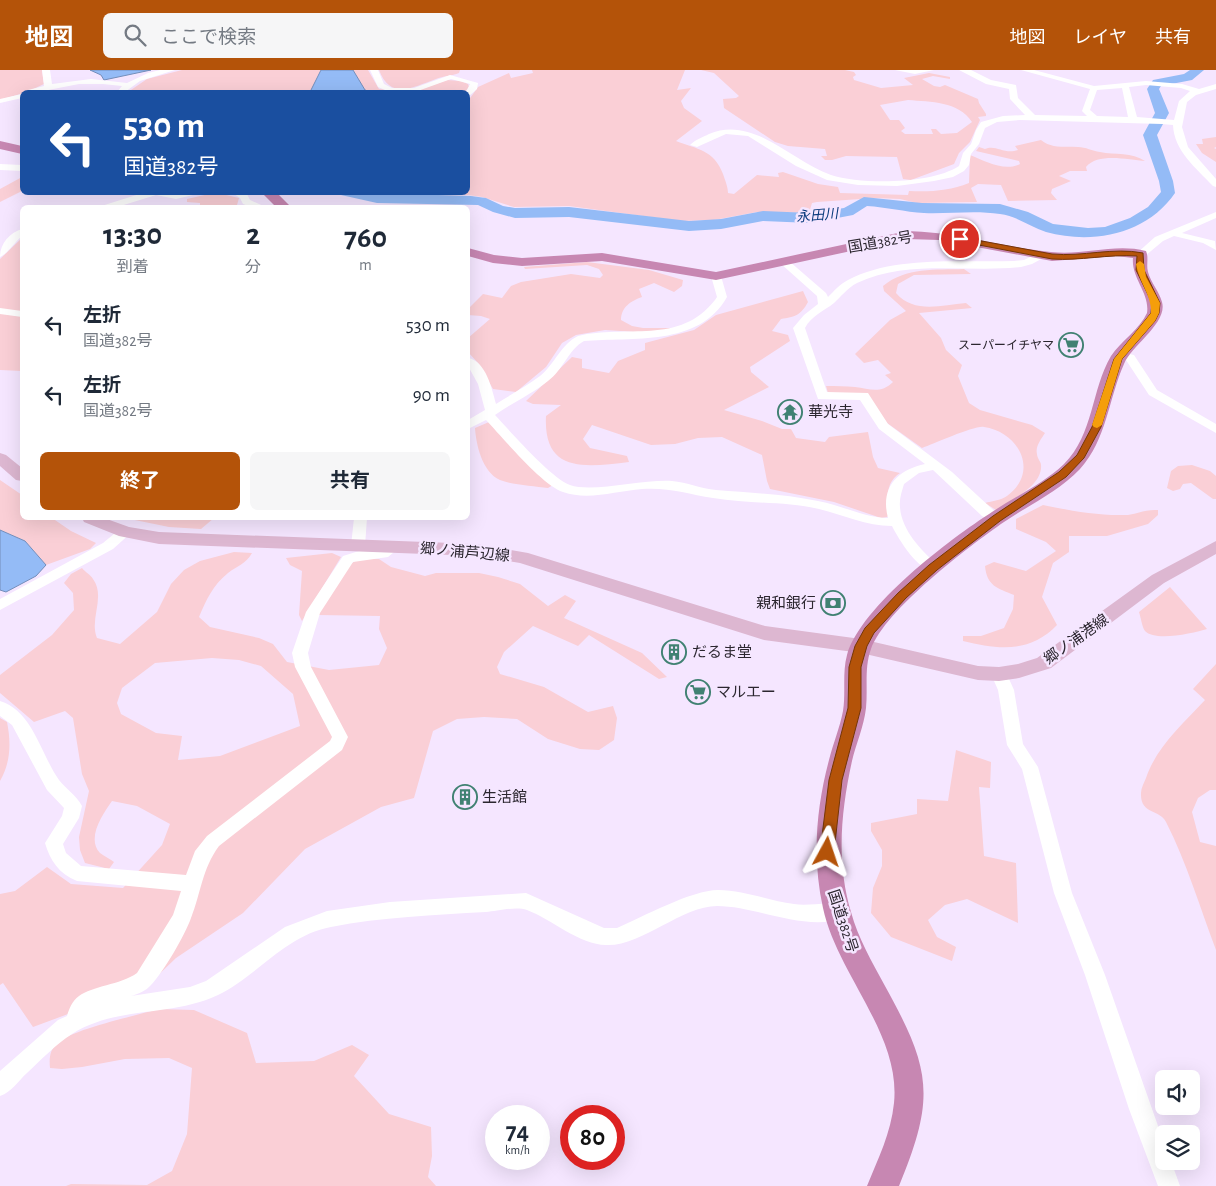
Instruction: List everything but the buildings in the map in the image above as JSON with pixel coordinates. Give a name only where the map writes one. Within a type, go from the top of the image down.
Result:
[{"type":"highway","points":[[1,146],[20,150]]},
{"type":"highway","points":[[271,195],[282,205]]},
{"type":"highway","name":"国道382号","points":[[470,254],[522,262],[602,257],[716,276],[784,263],[895,237],[918,235],[954,238],[1065,258],[1116,252],[1141,254],[1142,277],[1156,303],[1156,308],[1152,319],[1120,355],[1096,427],[1081,456],[1063,475],[996,519],[933,568],[902,596],[869,631],[861,646],[855,667],[854,708],[835,780],[827,852],[837,912],[850,949],[896,1037],[910,1078],[909,1110],[903,1138],[883,1186]]},
{"type":"main road","points":[[0,458],[20,474]]},
{"type":"main road","name":"郷ノ浦芦辺線","points":[[95,520],[126,532],[159,538],[478,550],[522,557],[764,633],[861,646]]},
{"type":"main road","name":"郷ノ浦港線","points":[[861,646],[978,673],[999,674],[1026,669],[1044,663],[1158,579],[1216,547]]},
{"type":"street","points":[[46,70],[48,86]]},
{"type":"street","points":[[122,90],[140,78],[171,70]]},
{"type":"street","points":[[374,70],[381,85],[390,90],[415,90],[441,79],[454,77],[474,83],[470,93]]},
{"type":"street","points":[[899,70],[915,72],[930,70]]},
{"type":"street","points":[[963,70],[976,74],[989,82],[1013,87],[1014,99],[1033,118]]},
{"type":"street","points":[[1025,70],[1094,88],[1111,88],[1125,84],[1151,84],[1182,86],[1198,91]]},
{"type":"street","points":[[1005,86],[1051,78]]},
{"type":"street","points":[[37,90],[48,86],[105,82],[127,85]]},
{"type":"street","points":[[1125,84],[1133,119]]},
{"type":"street","points":[[1216,86],[1198,91],[1183,101],[1178,123],[1180,145],[1216,184]]},
{"type":"street","points":[[1094,88],[1086,111],[1095,119]]},
{"type":"street","points":[[0,101],[20,96]]},
{"type":"street","points":[[694,145],[719,131],[750,134],[807,168],[830,178],[910,183],[934,179],[961,169],[964,165],[966,153],[975,142],[980,128],[989,121],[1033,118],[1133,119],[1178,123]]},
{"type":"street","points":[[0,167],[20,168]]},
{"type":"street","points":[[0,174],[12,168]]},
{"type":"street","points":[[110,205],[146,195]]},
{"type":"street","points":[[168,195],[182,195]]},
{"type":"street","points":[[242,195],[246,202],[255,205]]},
{"type":"street","points":[[1141,254],[1159,239],[1216,215]]},
{"type":"street","points":[[1174,232],[1187,238],[1209,242],[1216,248]]},
{"type":"street","points":[[0,254],[9,242],[20,234]]},
{"type":"street","points":[[996,519],[987,513],[947,475],[883,426],[864,396],[822,396],[799,328],[802,321],[834,298],[843,286],[854,280],[887,271],[984,264],[1014,265],[1041,255]]},
{"type":"street","points":[[784,263],[822,294],[824,305]]},
{"type":"street","points":[[470,424],[545,378],[561,361],[572,343],[582,338],[672,333],[690,326],[719,304],[722,297],[716,276]]},
{"type":"street","points":[[0,311],[20,314]]},
{"type":"street","points":[[1120,355],[1130,357],[1153,392],[1216,429]]},
{"type":"street","points":[[470,362],[484,384],[490,413],[520,449],[557,484],[567,489],[586,492],[642,485],[673,485],[714,494],[775,498],[811,503],[876,522],[897,522]]},
{"type":"street","points":[[933,568],[923,561],[897,522],[894,517],[893,503],[898,482],[915,470],[934,466]]},
{"type":"street","points":[[358,546],[360,520]]},
{"type":"street","points":[[0,606],[108,546],[126,532]]},
{"type":"street","points":[[74,1023],[79,1010],[86,1002],[134,986],[144,979],[182,918],[201,856],[213,841],[336,745],[340,737],[303,667],[300,653],[313,612],[348,559],[356,555],[384,553],[392,548]]},
{"type":"street","points":[[999,674],[1006,690],[1015,745],[1030,766],[1063,893],[1095,975],[1169,1186]]},
{"type":"street","points":[[0,707],[18,722],[53,785],[73,806],[70,818],[54,843],[58,857],[77,874],[192,884]]},
{"type":"street","points":[[0,1086],[18,1066],[65,1028],[74,1023],[88,1016],[122,1007],[190,996],[212,988],[292,933],[327,919],[390,910],[526,901],[591,933],[604,937],[618,936],[703,899],[719,898],[763,905],[795,913],[837,912]]},
{"type":"shaded area","points":[[0,70],[42,70],[44,84],[31,90],[20,90],[20,94],[0,100]]},
{"type":"shaded area","points":[[182,70],[321,70],[311,90],[131,90],[147,79]]},
{"type":"shaded area","points":[[353,70],[368,70],[379,89],[387,90],[365,90]]},
{"type":"shaded area","points":[[379,70],[460,70],[459,73],[411,88],[396,89],[384,80]]},
{"type":"shaded area","points":[[532,70],[685,70],[677,90],[691,88],[681,101],[684,108],[702,121],[676,141],[710,155],[723,174],[728,193],[734,194],[757,175],[779,177],[778,173],[783,172],[818,184],[838,187],[840,193],[908,195],[909,191],[947,189],[969,183],[970,155],[988,163],[1001,166],[1008,167],[1020,164],[1019,161],[976,151],[979,147],[1013,151],[1018,150],[1015,146],[1041,140],[1054,146],[1081,147],[1100,152],[1129,155],[1145,161],[1106,158],[1091,162],[1086,167],[1087,171],[1070,171],[1059,176],[1071,181],[1052,189],[1051,193],[1057,200],[1008,201],[1001,185],[978,184],[971,188],[977,202],[917,203],[900,199],[875,198],[812,203],[809,213],[757,212],[714,220],[680,221],[569,206],[514,207],[482,197],[468,195],[470,195],[470,98],[478,87],[509,73],[511,78],[533,73]]},
{"type":"shaded area","points":[[701,70],[845,70],[854,72],[856,75],[853,77],[854,80],[881,88],[913,85],[904,78],[929,73],[950,77],[950,79],[933,76],[922,79],[934,86],[940,87],[945,85],[978,99],[986,116],[978,117],[980,120],[970,142],[959,153],[954,164],[911,180],[903,179],[897,157],[846,156],[825,160],[821,156],[827,156],[825,149],[788,146],[775,142],[724,108],[723,99],[739,96],[714,73]],"holes":[[[908,100],[935,102],[952,106],[966,115],[972,122],[957,133],[941,134],[936,129],[931,129],[933,134],[905,134],[901,131],[905,128],[899,120],[890,120],[880,105]]]},
{"type":"shaded area","points":[[447,80],[461,81],[468,84],[469,87],[467,90],[418,90]]},
{"type":"shaded area","points":[[1216,137],[1216,147],[1214,148],[1216,149],[1216,162],[1202,153],[1196,144],[1203,144],[1202,139]]},
{"type":"shaded area","points":[[20,178],[20,192],[0,202],[0,189]]},
{"type":"shaded area","points":[[205,195],[226,195],[239,198],[237,205],[200,205],[200,203],[187,202],[187,199]]},
{"type":"shaded area","points":[[412,195],[468,195],[421,196]]},
{"type":"shaded area","points":[[20,240],[20,371],[0,370],[0,259]]},
{"type":"shaded area","points":[[587,262],[649,270],[683,280],[682,286],[674,292],[654,283],[639,289],[642,297],[627,305],[621,315],[621,320],[632,326],[675,328],[672,331],[636,332],[605,330],[576,335],[562,343],[546,367],[516,392],[493,389],[478,363],[470,354],[470,336],[490,319],[470,315],[470,307],[483,294],[502,298],[511,286],[521,282],[571,274],[600,278],[603,275],[599,269],[587,265],[525,269],[524,267]]},
{"type":"shaded area","points":[[964,269],[971,274],[914,275],[898,284],[896,293],[903,300],[919,306],[928,307],[966,303],[972,308],[919,313],[941,338],[946,350],[962,365],[958,376],[969,403],[980,410],[1032,425],[1045,433],[1037,449],[1041,465],[1037,480],[1024,492],[996,510],[985,503],[1007,496],[1017,486],[1022,476],[1021,454],[1007,437],[996,430],[979,427],[922,448],[887,423],[870,399],[828,393],[826,386],[875,390],[889,386],[893,382],[885,375],[891,373],[878,360],[864,363],[855,354],[890,320],[906,311],[884,291],[883,286],[901,275],[932,270]]},
{"type":"shaded area","points":[[803,291],[808,302],[803,310],[794,316],[781,319],[772,331],[788,335],[790,341],[750,367],[751,372],[769,387],[724,410],[782,429],[791,429],[796,438],[825,442],[829,437],[868,432],[873,457],[878,468],[900,473],[889,486],[889,515],[887,517],[881,518],[834,502],[770,489],[762,455],[722,437],[698,438],[675,444],[651,445],[592,425],[583,439],[590,448],[627,456],[629,462],[597,465],[570,463],[560,457],[552,448],[547,435],[546,416],[561,405],[533,404],[526,401],[572,357],[582,359],[582,368],[609,373],[618,361],[645,350],[645,343],[694,330],[716,315]]},
{"type":"shaded area","points":[[489,422],[553,485],[548,488],[517,484],[505,482],[494,476],[481,457],[475,428]]},
{"type":"shaded area","points":[[1192,465],[1210,471],[1216,476],[1216,499],[1213,499],[1191,483],[1183,484],[1180,489],[1173,491],[1167,488],[1171,471],[1178,466]]},
{"type":"shaded area","points":[[0,480],[20,494],[20,520],[55,520],[71,531],[96,543],[90,549],[46,565],[25,541],[0,530]]},
{"type":"shaded area","points":[[1043,505],[1104,515],[1128,515],[1148,510],[1158,510],[1158,515],[1148,524],[1107,536],[1069,536],[1069,552],[1053,563],[1042,597],[1057,625],[1047,634],[1036,641],[1013,647],[989,646],[963,641],[963,636],[981,636],[1004,628],[1013,609],[1014,595],[998,588],[991,582],[986,573],[985,566],[994,562],[1026,571],[1056,551],[1046,542],[1016,529],[1016,519]]},
{"type":"shaded area","points":[[135,520],[212,520],[201,529],[169,527]]},
{"type":"shaded area","points":[[234,552],[252,553],[250,557],[218,583],[207,599],[199,617],[210,627],[259,638],[273,644],[287,662],[329,670],[379,665],[387,648],[379,629],[380,616],[318,615],[348,566],[359,558],[379,559],[391,567],[425,576],[436,573],[479,573],[498,577],[520,584],[548,606],[565,595],[576,601],[564,618],[642,653],[667,677],[659,679],[589,635],[578,646],[533,626],[504,652],[497,667],[500,674],[544,687],[588,712],[613,706],[617,718],[614,740],[599,750],[580,749],[548,739],[517,719],[484,717],[457,719],[433,731],[414,798],[381,807],[305,849],[243,913],[176,958],[149,984],[33,1027],[3,983],[0,985],[0,894],[15,891],[47,867],[71,884],[123,888],[162,845],[170,824],[137,806],[112,801],[97,826],[95,840],[96,847],[100,853],[114,862],[109,869],[85,863],[80,850],[79,837],[89,791],[82,774],[73,718],[65,711],[34,722],[0,693],[0,675],[52,635],[74,610],[73,593],[64,583],[71,574],[82,568],[97,586],[98,601],[95,631],[97,638],[120,644],[157,612],[171,584],[184,570],[200,561]],"holes":[[[212,658],[239,660],[261,666],[293,694],[300,726],[220,756],[178,760],[182,736],[156,733],[121,714],[117,703],[122,688],[155,663]]]},
{"type":"shaded area","points":[[332,553],[341,557],[302,621],[299,615],[302,571],[290,565],[286,558]]},
{"type":"shaded area","points":[[1170,587],[1207,629],[1166,636],[1157,636],[1145,631],[1139,612]]},
{"type":"shaded area","points":[[1216,664],[1216,790],[1210,790],[1198,798],[1192,812],[1200,842],[1216,846],[1216,950],[1174,838],[1163,818],[1144,805],[1141,793],[1151,766],[1163,746],[1205,700],[1193,689]]},
{"type":"shaded area","points":[[0,718],[7,722],[9,744],[8,759],[0,781]]},
{"type":"shaded area","points":[[956,750],[991,762],[990,788],[979,787],[984,856],[1016,863],[1018,923],[967,899],[945,905],[928,920],[937,937],[956,947],[952,961],[891,937],[871,913],[873,888],[882,866],[882,850],[871,831],[871,823],[917,814],[917,799],[948,801]]},
{"type":"shaded area","points":[[158,1009],[194,1010],[247,1033],[256,1063],[314,1061],[352,1045],[369,1055],[354,1076],[389,1114],[431,1127],[432,1156],[428,1177],[436,1186],[66,1186],[71,1184],[147,1185],[172,1171],[187,1134],[192,1068],[169,1058],[125,1059],[82,1067],[50,1068],[51,1051],[57,1043],[65,1038],[105,1023]]},
{"type":"water","points":[[90,70],[151,70],[104,80],[101,75]]},
{"type":"water","points":[[321,70],[353,70],[365,90],[311,90]]},
{"type":"water","points":[[0,530],[25,541],[46,565],[36,576],[6,592],[0,590]]},
{"type":"waterway","name":"永田川","points":[[359,195],[377,199],[471,200],[481,201],[498,209],[515,213],[569,212],[689,226],[721,224],[763,216],[811,218],[848,212],[864,201],[922,208],[1000,209],[1023,215],[1049,228],[1088,233],[1107,232],[1135,221],[1153,210],[1168,193],[1166,181],[1150,135],[1162,113],[1153,89],[1157,83],[1188,77],[1198,70]]},
{"type":"slow traffic","points":[[1097,425],[1120,355],[1154,317],[1156,303],[1142,277],[1140,264]]},
{"type":"place","name":"スーパーイチヤマ","points":[[1071,345]]},
{"type":"place","name":"華光寺","points":[[790,412]]},
{"type":"place","name":"親和銀行","points":[[833,603]]},
{"type":"place","name":"だるま堂","points":[[674,652]]},
{"type":"place","name":"マルエー","points":[[698,692]]},
{"type":"place","name":"生活館","points":[[465,797]]},
{"type":"route","points":[[827,852],[835,780],[854,708],[855,667],[861,646],[869,631],[902,596],[933,568],[996,519],[1063,475],[1081,456],[1096,427],[1120,355],[1154,317],[1155,313],[1156,303],[1140,270],[1141,254],[1116,252],[1065,258],[1052,257],[960,239]]}]
